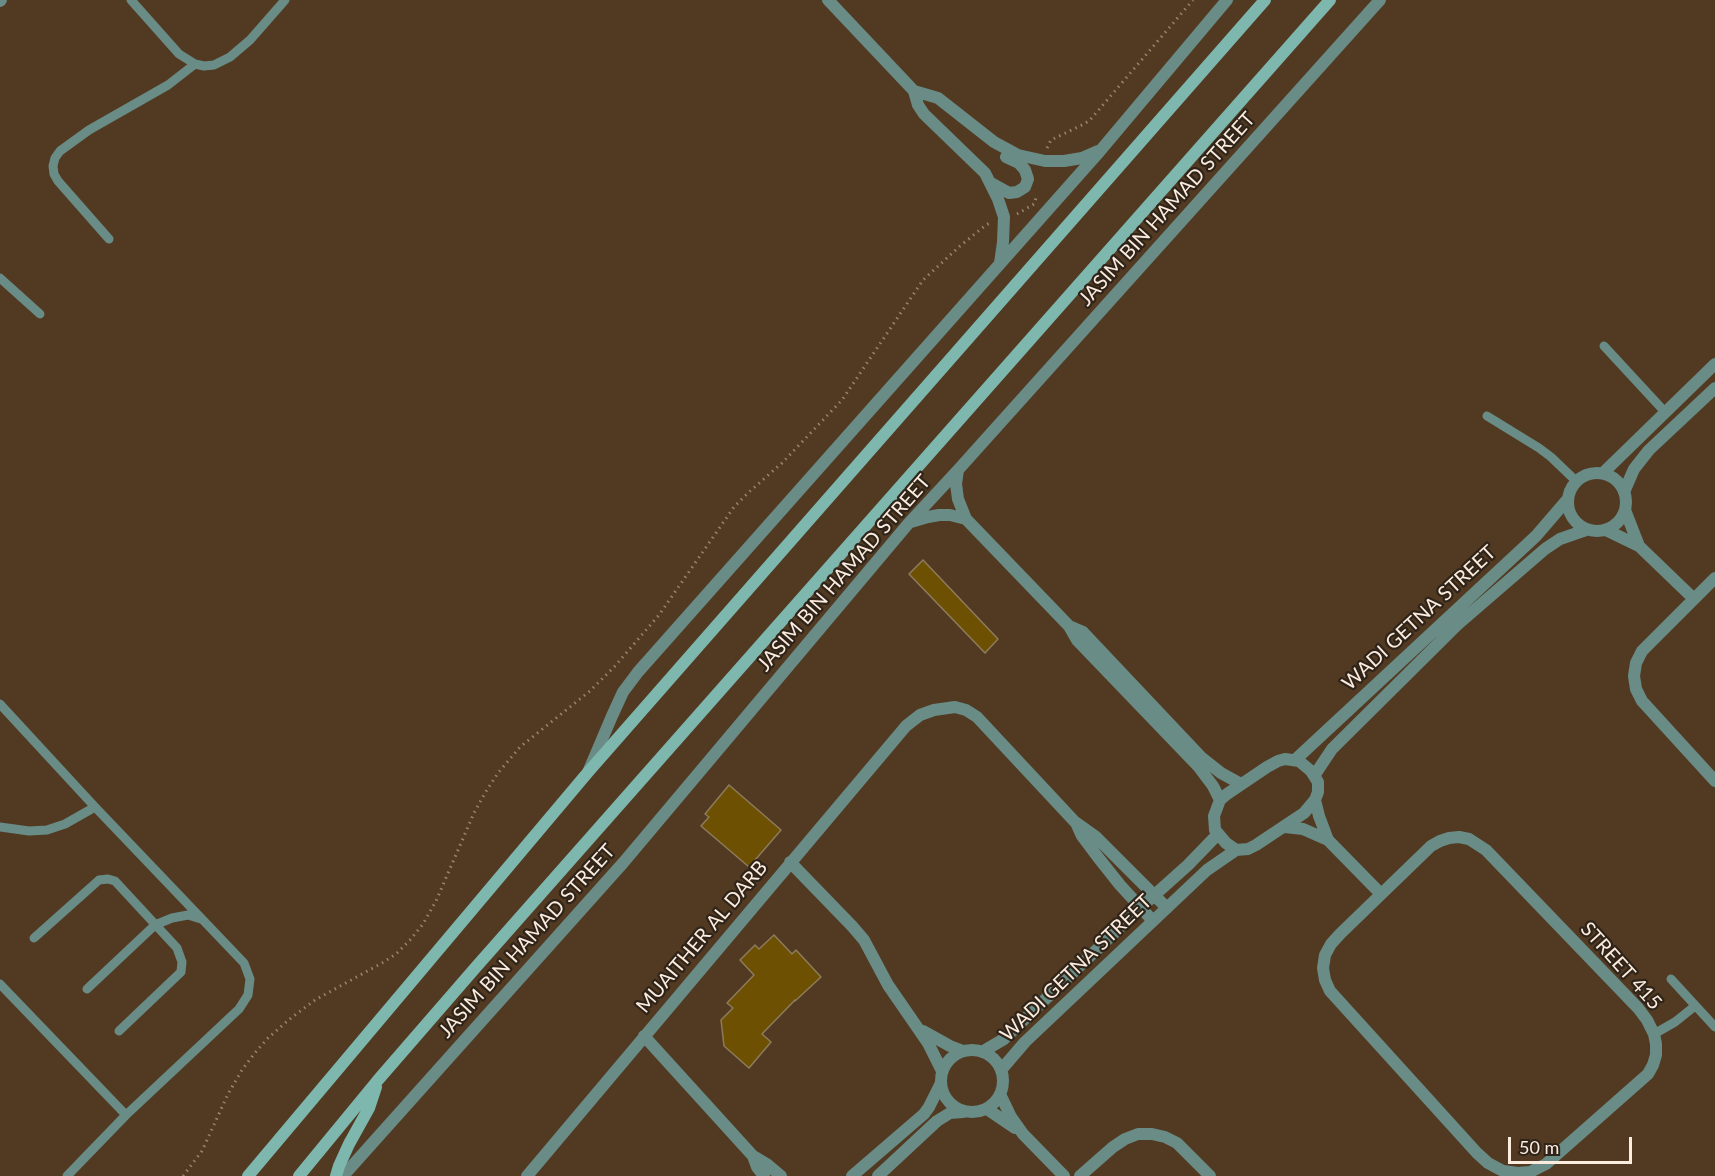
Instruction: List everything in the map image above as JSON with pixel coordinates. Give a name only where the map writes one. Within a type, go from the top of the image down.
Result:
[{"type":"main road","points":[[248,1176],[589,771],[1264,0]]},
{"type":"main road","name":"JASIM BIN HAMAD STREET","points":[[299,1176],[476,967],[1330,0]]},
{"type":"main road","points":[[336,1176],[349,1144],[369,1108],[378,1080]]},
{"type":"street","points":[[828,0],[914,91],[918,105],[924,114],[977,164],[991,183],[1004,217],[1004,242],[1000,264]]},
{"type":"street","points":[[589,771],[623,692],[638,672],[1100,151],[1227,0]]},
{"type":"street","name":"JASIM BIN HAMAD STREET","points":[[343,1176],[623,863],[908,524],[1380,0]]},
{"type":"street","points":[[914,91],[938,98],[994,142],[1018,155],[1045,161],[1064,161],[1082,158],[1100,151]]},
{"type":"street","points":[[991,183],[1004,192],[1013,194],[1025,187],[1028,179],[1023,166],[1001,153],[994,142]]},
{"type":"street","points":[[1604,473],[1715,364]]},
{"type":"street","points":[[1624,492],[1634,470],[1649,450],[1715,388]]},
{"type":"street","points":[[958,470],[957,499],[966,519],[1070,626],[1083,633],[1185,746],[1213,786],[1220,801]]},
{"type":"street","points":[[1604,473],[1616,480],[1624,492],[1625,510],[1618,522],[1599,532],[1586,530],[1574,521],[1568,508],[1569,490],[1576,481],[1588,474],[1604,473]]},
{"type":"street","name":"WADI GETNA STREET","points":[[1295,760],[1536,536],[1567,500]]},
{"type":"street","points":[[1625,510],[1639,546]]},
{"type":"street","points":[[908,524],[939,515],[966,519]]},
{"type":"street","name":"WADI GETNA STREET","points":[[1314,776],[1332,749],[1457,625],[1545,549],[1560,539],[1586,530]]},
{"type":"street","points":[[1606,530],[1639,546],[1694,599]]},
{"type":"street","points":[[1715,578],[1642,651],[1636,663],[1634,676],[1636,689],[1642,701],[1715,781]]},
{"type":"street","name":"MUAITHER AL DARB","points":[[527,1176],[906,726],[921,715],[954,707],[966,710],[976,717],[1075,822],[1096,837],[1167,908]]},
{"type":"street","points":[[1185,746],[1215,770],[1241,784]]},
{"type":"street","points":[[1236,850],[1226,843],[1215,830],[1214,816],[1220,801],[1241,784],[1278,761],[1295,760],[1305,765],[1314,776],[1318,787],[1315,800],[1328,840]]},
{"type":"street","name":"WADI GETNA STREET","points":[[1001,1070],[1025,1042],[1207,870],[1236,850],[1248,849],[1285,827],[1304,813],[1315,800]]},
{"type":"street","name":"MUAITHER AL DARB","points":[[1075,822],[1089,846],[1153,921]]},
{"type":"street","points":[[1285,827],[1303,829],[1328,840],[1381,894]]},
{"type":"street","name":"WADI GETNA STREET","points":[[982,1052],[1004,1039],[1218,834]]},
{"type":"street","name":"STREET 415","points":[[1459,837],[1478,844],[1486,850],[1638,1008],[1654,1034],[1656,1055],[1648,1074],[1546,1164],[1530,1172],[1503,1171],[1488,1163],[1477,1153],[1330,991],[1323,968],[1325,955],[1331,944],[1431,846],[1449,838],[1459,837]]},
{"type":"street","name":"MUAITHER AL DARB","points":[[790,862],[864,940],[891,990],[920,1029],[941,1077]]},
{"type":"street","name":"MUAITHER AL DARB","points":[[920,1029],[963,1051]]},
{"type":"street","name":"MUAITHER AL DARB","points":[[644,1036],[753,1156],[781,1176]]},
{"type":"street","points":[[852,1176],[924,1114],[950,1058],[963,1051],[973,1050],[990,1056],[1001,1070],[1003,1082],[1000,1094],[992,1105],[979,1112],[950,1113],[937,1121],[878,1176]]},
{"type":"street","points":[[941,1077],[945,1098],[956,1109],[963,1112]]},
{"type":"street","points":[[1000,1094],[1011,1117],[1023,1134],[1064,1176]]},
{"type":"street","points":[[987,1109],[1023,1134]]},
{"type":"street","points":[[1080,1176],[1113,1147],[1138,1134],[1166,1137],[1178,1143],[1210,1176]]},
{"type":"street","name":"MUAITHER AL DARB","points":[[753,1156],[764,1176]]},
{"type":"lane","points":[[131,0],[179,54],[195,64],[214,65],[230,57],[250,40],[285,0]]},
{"type":"lane","points":[[109,239],[58,181],[54,174],[55,158],[60,151],[88,130],[168,85],[195,64]]},
{"type":"lane","points":[[0,278],[40,314]]},
{"type":"lane","points":[[1604,346],[1665,412]]},
{"type":"lane","points":[[1487,416],[1539,448],[1576,481]]},
{"type":"lane","points":[[0,704],[244,963],[250,979],[248,995],[239,1009],[126,1115],[67,1176]]},
{"type":"lane","points":[[0,827],[47,831],[95,807]]},
{"type":"lane","points":[[34,938],[99,880],[108,879],[115,881],[177,948],[182,962],[181,972],[119,1031]]},
{"type":"lane","points":[[87,989],[155,925],[188,915],[202,919]]},
{"type":"lane","points":[[1671,979],[1715,1028]]},
{"type":"lane","points":[[0,984],[126,1115]]},
{"type":"lane","points":[[1654,1034],[1675,1022],[1695,1006]]},
{"type":"path","points":[[1045,161],[1051,140],[1090,120],[1193,0]]},
{"type":"path","points":[[183,1176],[202,1151],[228,1094],[254,1054],[276,1031],[315,1000],[382,963],[396,954],[410,940],[436,902],[474,813],[498,772],[520,747],[590,691],[615,666],[659,615],[734,507],[782,463],[842,400],[923,280],[942,261],[986,225],[1004,217]]},
{"type":"building","points":[[923,560],[998,639],[985,653],[909,574]]},
{"type":"building","points":[[729,785],[781,830],[749,867],[701,826],[709,817],[705,814]]},
{"type":"building","points":[[774,935],[792,954],[796,950],[821,977],[762,1034],[771,1042],[749,1068],[724,1046],[721,1020],[733,1008],[727,1003],[754,975],[740,960],[755,945],[759,949]]}]
